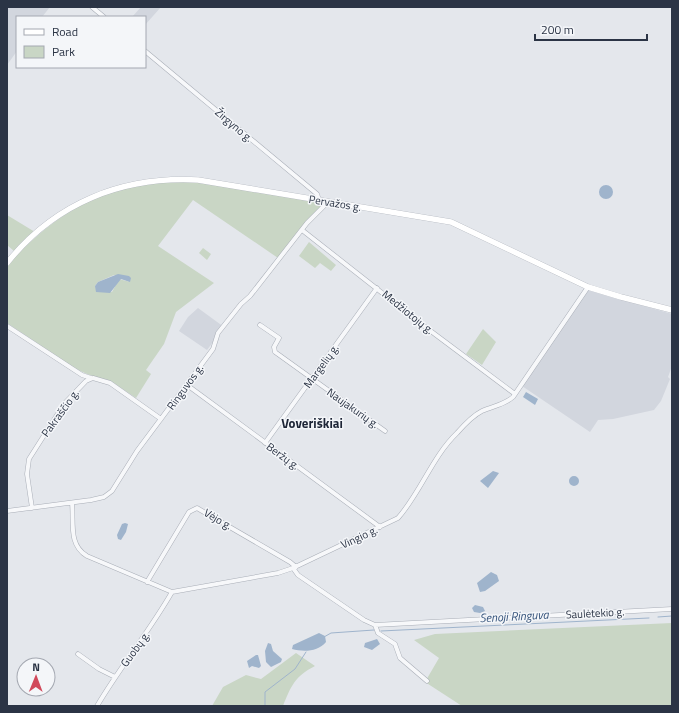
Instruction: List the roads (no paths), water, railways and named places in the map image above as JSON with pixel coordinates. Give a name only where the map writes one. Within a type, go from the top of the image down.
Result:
[{"type":"main road","name":"Pervažos g.","points":[[7,263],[24,245],[53,219],[73,206],[107,192],[143,182],[164,179],[198,180],[451,222],[588,286],[614,295],[672,310]]},
{"type":"street","points":[[92,7],[103,16]]},
{"type":"street","name":"Žirgyno g.","points":[[146,52],[317,194],[318,200]]},
{"type":"street","name":"Ringuvos g.","points":[[7,511],[72,503],[98,498],[112,491],[137,451],[212,349],[222,328],[241,304],[250,296],[302,230],[328,202]]},
{"type":"street","name":"Medžiotojų g.","points":[[302,230],[428,330],[515,394]]},
{"type":"street","name":"Vingio g.","points":[[172,592],[278,573],[294,568],[398,518],[407,508],[444,448],[466,423],[483,411],[504,403],[515,394],[588,286]]},
{"type":"street","name":"Margelių g.","points":[[265,443],[377,288]]},
{"type":"street","name":"Naujakurių g.","points":[[260,325],[278,338],[274,347],[275,352],[385,431]]},
{"type":"street","points":[[7,326],[82,375],[116,387],[161,419]]},
{"type":"street","points":[[82,375],[82,383]]},
{"type":"street","name":"Pakraščio g.","points":[[32,508],[27,474],[29,459],[64,404],[82,383],[93,378]]},
{"type":"street","name":"Beržų g.","points":[[186,385],[380,527]]},
{"type":"street","points":[[72,503],[73,538],[79,550],[87,556],[172,592]]},
{"type":"street","name":"Vėjo g.","points":[[147,582],[189,512],[197,508],[290,562],[294,568]]},
{"type":"street","points":[[294,568],[298,575],[364,620],[375,625],[378,632],[395,644],[400,658],[427,681]]},
{"type":"street","name":"Guobų g.","points":[[97,706],[115,677],[157,619],[172,592]]},
{"type":"street","name":"Saulėtekio g.","points":[[375,625],[672,609]]},
{"type":"street","points":[[78,654],[99,669],[115,677]]},
{"type":"water","points":[[606,185],[611,187],[613,192],[611,197],[606,199],[601,197],[599,192],[601,187]]},
{"type":"water","points":[[118,274],[129,276],[131,278],[130,282],[121,279],[110,293],[96,292],[95,286],[98,282]]},
{"type":"water","points":[[526,392],[538,399],[535,405],[523,397]]},
{"type":"water","points":[[493,471],[499,473],[488,488],[480,481]]},
{"type":"water","points":[[572,476],[576,476],[578,477],[578,485],[572,486],[569,483],[569,479]]},
{"type":"water","points":[[122,524],[128,524],[126,532],[121,540],[118,539],[117,535]]},
{"type":"water","points":[[491,572],[497,575],[499,581],[485,591],[480,592],[477,583]]},
{"type":"water","points":[[475,605],[483,607],[485,611],[480,613],[474,612],[472,608]]},
{"type":"water","points":[[319,633],[325,636],[326,642],[319,648],[305,651],[292,649],[293,645]]},
{"type":"water","points":[[377,639],[380,644],[372,650],[364,647],[365,643]]},
{"type":"water","points":[[268,643],[271,644],[273,651],[282,659],[281,662],[271,667],[266,662],[265,651]]},
{"type":"water","points":[[258,655],[261,666],[259,668],[252,666],[249,668],[247,661]]},
{"type":"waterway","name":"Senoji Ringuva","points":[[658,617],[672,616]]},
{"type":"waterway","name":"Senoji Ringuva","points":[[381,631],[649,618]]},
{"type":"waterway","name":"Senoji Ringuva","points":[[324,637],[331,633],[374,630]]},
{"type":"waterway","name":"Senoji Ringuva","points":[[265,706],[265,692],[295,669],[306,652]]},
{"type":"district","name":"Voveriškiai","points":[[312,423]]}]
